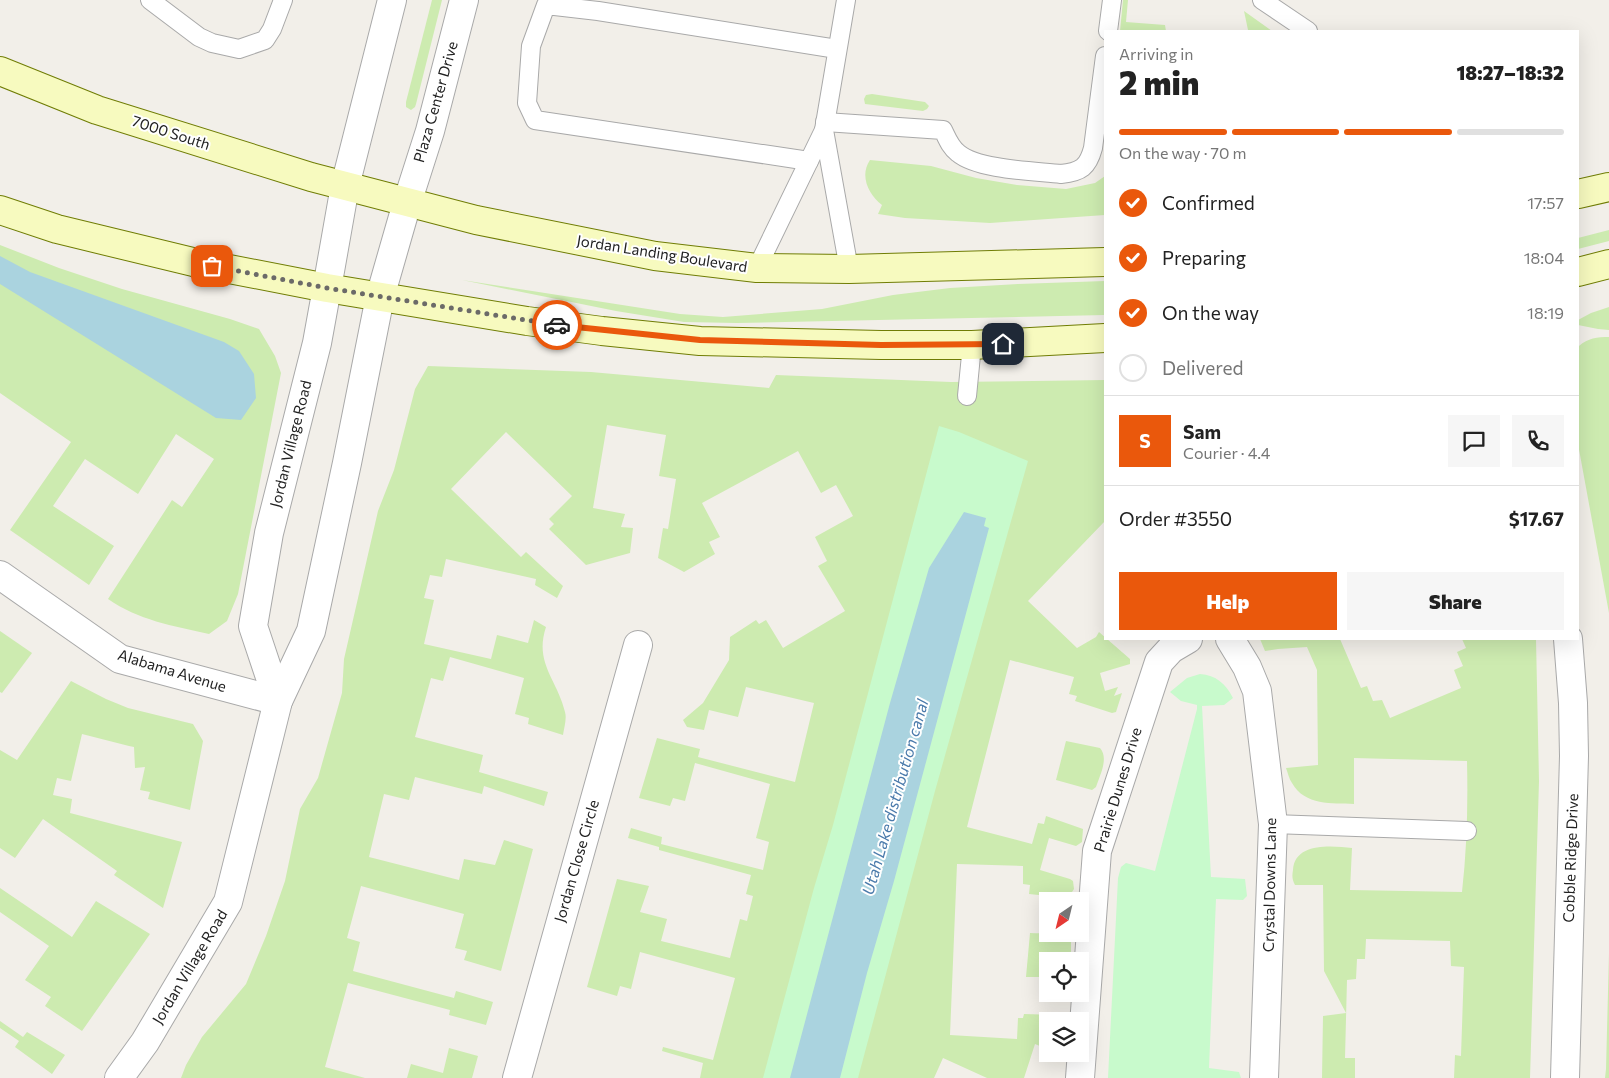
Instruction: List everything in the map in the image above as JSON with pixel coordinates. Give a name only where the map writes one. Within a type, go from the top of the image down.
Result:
[{"type":"main road","name":"7000 South","points":[[0,71],[97,110],[264,163],[346,186]]},
{"type":"main road","name":"Jordan Landing Boulevard","points":[[346,186],[476,220],[609,247],[655,256],[757,268],[849,269],[1104,262]]},
{"type":"main road","points":[[1579,194],[1609,187]]},
{"type":"main road","points":[[0,210],[57,229],[192,262],[380,297],[602,331],[700,340],[766,343],[972,345],[1104,338]]},
{"type":"main road","points":[[1579,272],[1609,264]]},
{"type":"street","points":[[346,186],[392,0]]},
{"type":"street","name":"Plaza Center Drive","points":[[407,203],[430,131],[464,0]]},
{"type":"street","name":"Jordan Village Road","points":[[278,701],[253,626],[269,533],[317,343],[346,186]]},
{"type":"street","name":"Jordan Village Road","points":[[119,1078],[145,1042],[228,902],[278,701],[311,631],[380,297],[407,203]]},
{"type":"street","name":"Alabama Avenue","points":[[0,574],[120,659],[278,701]]},
{"type":"street","name":"Prairie Dunes Drive","points":[[1080,1078],[1097,851],[1159,662],[1171,649],[1186,640]]},
{"type":"street","name":"Crystal Downs Lane","points":[[1231,640],[1247,667],[1256,691],[1273,824],[1264,1078]]},
{"type":"street","name":"Cobble Ridge Drive","points":[[1565,1078],[1574,756],[1573,703],[1568,640]]},
{"type":"street","name":"Jordan Close Circle","points":[[517,1078],[638,645]]},
{"type":"lane","points":[[150,0],[199,36],[212,43],[239,49],[265,40],[272,29],[284,0]]},
{"type":"lane","points":[[757,268],[825,126],[846,0]]},
{"type":"lane","points":[[1108,30],[1112,0]]},
{"type":"lane","points":[[1262,0],[1307,30]]},
{"type":"lane","points":[[809,161],[535,120],[527,103],[531,46],[546,5],[599,5],[837,49]]},
{"type":"lane","points":[[825,126],[943,130],[950,144],[958,153],[969,159],[994,166],[1061,174],[1072,173],[1082,168],[1090,160],[1104,64]]},
{"type":"lane","points":[[825,126],[849,269]]},
{"type":"lane","points":[[967,396],[972,345]]},
{"type":"lane","points":[[1273,824],[1467,831]]},
{"type":"green space","points":[[432,0],[442,0],[416,104],[411,110],[406,107],[406,102]]},
{"type":"green space","points":[[1123,0],[1128,0],[1126,22],[1165,25],[1166,30],[1120,30]]},
{"type":"green space","points":[[1244,11],[1271,30],[1248,30]]},
{"type":"green space","points":[[872,94],[925,102],[929,106],[923,111],[865,104],[864,99],[866,95]]},
{"type":"green space","points":[[870,160],[931,166],[976,178],[1017,185],[1066,189],[1095,183],[1104,177],[1104,215],[990,223],[905,218],[878,214],[882,205],[873,196],[867,185],[865,172]]},
{"type":"green space","points":[[1609,230],[1609,241],[1579,249],[1579,238]]},
{"type":"green space","points":[[0,245],[59,268],[122,289],[259,329],[275,356],[281,373],[238,594],[227,621],[209,634],[144,617],[108,599],[172,500],[182,507],[214,459],[176,434],[138,494],[85,459],[53,506],[114,546],[89,585],[10,530],[71,442],[0,393]]},
{"type":"green space","points":[[462,280],[680,314],[723,317],[822,309],[893,295],[950,288],[1104,281],[1104,315],[737,323],[684,322],[616,311]]},
{"type":"green space","points":[[1609,307],[1609,330],[1579,325],[1579,319]]},
{"type":"green space","points":[[1609,337],[1609,613],[1579,449],[1579,346],[1586,341]]},
{"type":"green space","points":[[428,366],[591,372],[769,388],[776,375],[951,382],[1104,380],[1104,522],[1028,601],[1077,648],[1096,637],[1099,632],[1104,636],[1104,640],[1108,640],[1130,659],[1130,664],[1100,673],[1105,691],[1118,687],[1114,696],[1122,693],[1116,712],[1112,713],[1075,701],[1077,696],[1069,694],[1074,677],[1010,660],[967,827],[1032,844],[1038,823],[1044,824],[1046,816],[1083,829],[1082,842],[1076,846],[1049,838],[1040,870],[1070,879],[1073,881],[1074,889],[1072,892],[1039,892],[1039,895],[1029,894],[1030,885],[1023,884],[1023,866],[957,864],[950,1035],[1017,1039],[1018,1018],[1023,1018],[1024,1014],[1039,1014],[1039,1046],[1035,1044],[1024,1078],[987,1078],[943,1058],[934,1078],[700,1078],[703,1063],[662,1051],[663,1047],[713,1060],[735,978],[640,952],[631,989],[620,986],[617,996],[587,987],[617,879],[649,886],[640,912],[667,919],[661,941],[730,958],[740,919],[747,921],[753,896],[746,894],[751,875],[659,850],[659,847],[628,838],[631,828],[662,837],[661,844],[763,870],[769,842],[756,838],[770,784],[695,763],[685,801],[673,798],[670,806],[639,798],[657,738],[700,749],[698,757],[795,782],[814,703],[746,687],[738,717],[709,710],[704,730],[687,727],[683,720],[703,703],[729,660],[730,637],[756,620],[759,624],[766,620],[783,648],[845,611],[818,566],[827,561],[815,537],[853,516],[836,485],[821,493],[798,451],[702,503],[720,537],[709,542],[715,554],[684,572],[658,558],[663,528],[668,529],[676,479],[659,476],[666,435],[607,425],[593,508],[625,514],[621,527],[633,528],[630,553],[586,565],[549,529],[554,524],[549,519],[572,496],[506,432],[451,489],[521,557],[526,552],[563,586],[557,598],[535,585],[536,579],[446,559],[442,577],[430,575],[424,598],[434,600],[424,644],[491,659],[497,635],[528,643],[534,620],[546,627],[543,651],[548,671],[565,712],[566,721],[563,735],[528,724],[529,718],[515,714],[524,678],[450,657],[443,681],[431,678],[415,737],[483,755],[479,772],[548,792],[544,806],[484,786],[482,794],[415,777],[409,800],[384,794],[369,857],[459,880],[464,859],[495,865],[504,840],[533,849],[501,971],[464,960],[467,951],[455,948],[464,914],[361,886],[347,938],[360,942],[353,971],[454,998],[456,991],[493,1002],[486,1025],[449,1015],[450,1010],[348,983],[325,1067],[365,1078],[181,1078],[202,1037],[246,984],[266,936],[285,881],[300,809],[318,778],[342,693],[344,659],[378,511],[394,470],[415,389]]},
{"type":"green space","points":[[939,426],[959,432],[1028,461],[935,791],[858,1078],[763,1078],[814,888],[833,825]]},
{"type":"green space","points":[[0,631],[32,653],[2,693],[0,692]]},
{"type":"green space","points":[[1260,640],[1340,640],[1361,688],[1367,686],[1373,701],[1382,700],[1390,718],[1461,688],[1454,670],[1463,666],[1457,652],[1466,648],[1462,640],[1536,640],[1539,781],[1530,1078],[1454,1078],[1455,1055],[1461,1056],[1464,967],[1451,966],[1450,941],[1366,939],[1365,959],[1357,959],[1356,979],[1347,980],[1345,1058],[1355,1058],[1355,1078],[1322,1078],[1323,1016],[1346,1013],[1324,971],[1323,885],[1295,885],[1292,876],[1295,861],[1300,854],[1307,850],[1325,847],[1352,848],[1350,890],[1462,892],[1467,826],[1467,761],[1354,758],[1354,804],[1320,802],[1304,796],[1291,781],[1286,768],[1318,765],[1317,670],[1307,647],[1265,651]]},
{"type":"green space","points":[[1200,674],[1216,678],[1227,688],[1233,698],[1224,705],[1202,706],[1211,877],[1245,879],[1247,896],[1243,900],[1216,899],[1209,1068],[1239,1072],[1241,1078],[1108,1078],[1118,878],[1121,867],[1126,863],[1155,871],[1197,709],[1197,705],[1181,701],[1170,692],[1187,678]]},
{"type":"green space","points":[[71,681],[128,708],[193,724],[203,741],[190,810],[148,799],[150,792],[140,790],[145,767],[135,768],[134,747],[82,734],[71,781],[57,778],[53,795],[72,799],[70,813],[182,842],[163,908],[114,875],[117,871],[43,819],[15,858],[0,848],[0,750],[17,760]]},
{"type":"green space","points":[[1066,741],[1100,748],[1103,752],[1103,767],[1096,787],[1092,790],[1056,780]]},
{"type":"green space","points":[[0,888],[72,937],[96,901],[150,934],[82,1031],[45,1006],[51,997],[25,980],[49,946],[0,912]]},
{"type":"green space","points":[[1030,933],[1039,933],[1039,942],[1071,942],[1071,952],[1039,952],[1039,977],[1026,977]]},
{"type":"green space","points":[[1609,953],[1609,1078],[1605,1078],[1606,1069]]},
{"type":"green space","points":[[0,1021],[23,1037],[27,1032],[65,1055],[52,1074],[15,1047],[19,1041],[0,1028]]},
{"type":"green space","points":[[449,1048],[478,1056],[472,1078],[407,1078],[411,1064],[443,1073]]},
{"type":"water","points":[[0,256],[30,272],[224,342],[239,351],[254,374],[256,398],[241,420],[216,418],[0,284]]},
{"type":"water","name":"Utah Lake distribution canal","points":[[964,512],[986,518],[984,526],[989,528],[840,1078],[790,1078],[890,703],[929,568]]},
{"type":"way so far","points":[[212,266],[327,288],[557,325]]},
{"type":"route","points":[[557,325],[700,340],[766,343],[881,345],[1003,344]]}]
